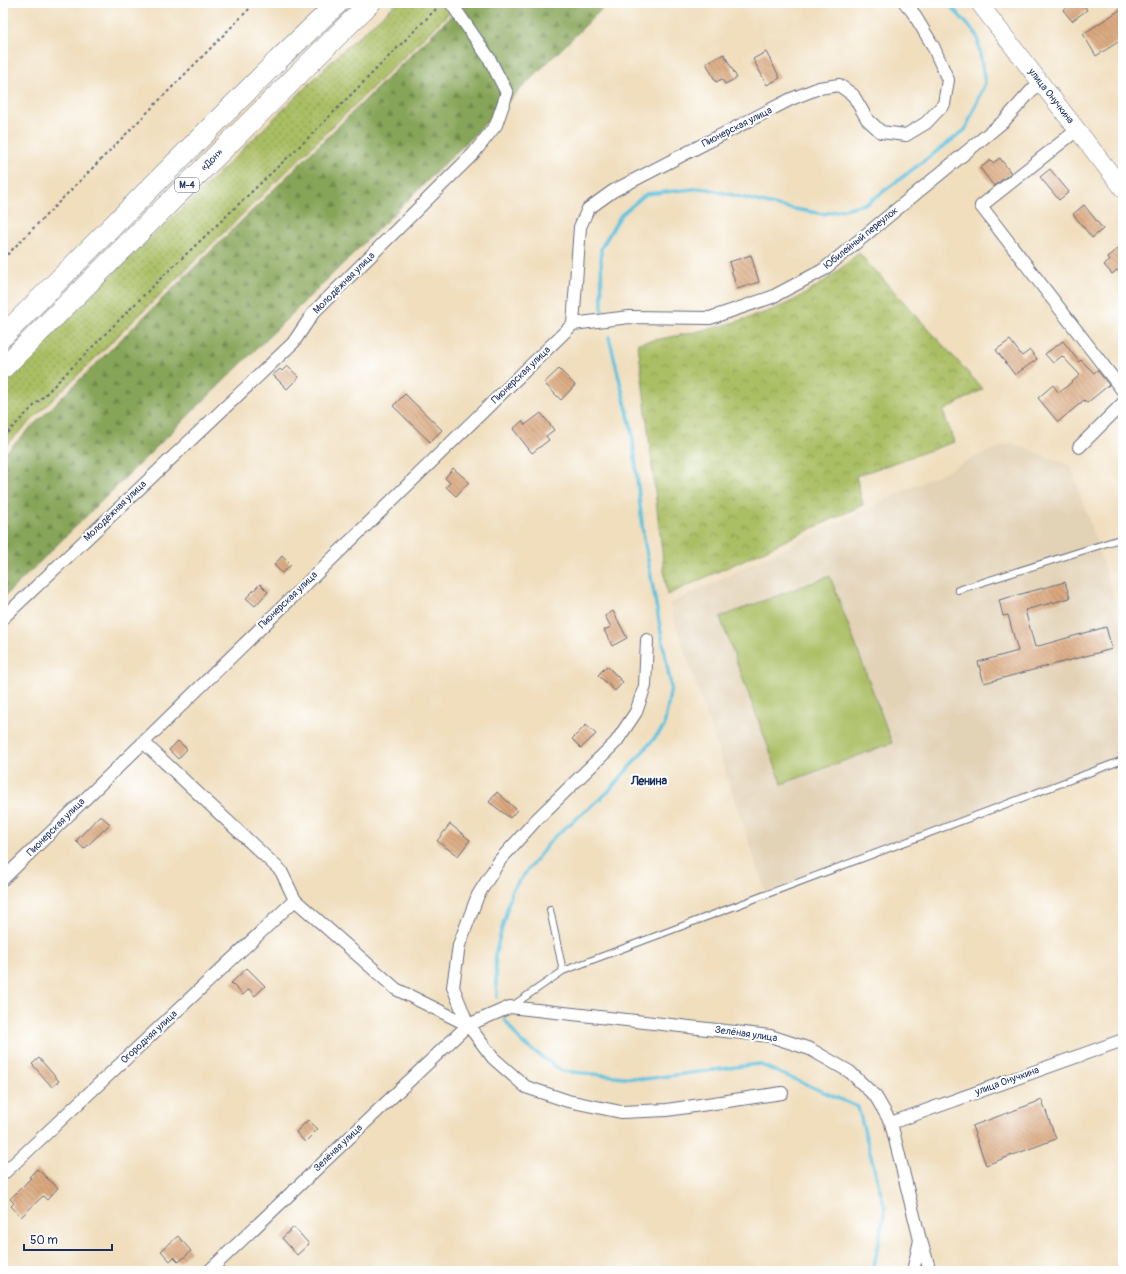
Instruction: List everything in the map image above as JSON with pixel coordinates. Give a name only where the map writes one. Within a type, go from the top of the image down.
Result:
[{"type":"highway","points":[[278,60],[326,3]]},
{"type":"highway","name":"М-4","points":[[3,336],[278,60],[338,3]]},
{"type":"highway","name":"«Дон»","points":[[3,368],[370,3]]},
{"type":"street","name":"Молодёжная улица","points":[[3,618],[293,342],[314,312],[473,154],[496,125],[506,93],[489,58],[451,3]]},
{"type":"street","name":"Пионерская улица","points":[[3,879],[573,324],[580,227],[588,209],[613,191],[791,100],[820,88],[839,85],[853,95],[867,119],[881,132],[906,135],[926,123],[944,104],[948,80],[933,46],[912,11],[905,3]]},
{"type":"street","name":"улица Онучкина","points":[[979,3],[1123,189]]},
{"type":"street","name":"Юбилейный переулок","points":[[573,324],[628,316],[710,318],[772,297],[823,270],[1004,121],[1040,81]]},
{"type":"street","points":[[1077,130],[981,206],[1123,391]]},
{"type":"street","points":[[1080,447],[1123,402]]},
{"type":"street","points":[[647,640],[645,686],[636,712],[616,742],[536,820],[500,860],[478,894],[459,945],[453,987],[468,1025],[493,1058],[526,1087],[568,1101],[621,1112],[667,1110],[782,1093]]},
{"type":"street","points":[[143,742],[281,872],[295,900],[396,989],[468,1025]]},
{"type":"street","name":"Огородняя улица","points":[[3,1174],[295,900]]},
{"type":"street","name":"Зелёная улица","points":[[209,1271],[468,1025],[510,1007],[770,1036],[810,1048],[850,1072],[876,1097],[891,1123],[920,1240],[913,1271]]},
{"type":"street","name":"улица Онучкина","points":[[891,1123],[1123,1040]]},
{"type":"street","points":[[920,1240],[930,1271]]},
{"type":"lane","points":[[958,590],[1123,538]]},
{"type":"lane","points":[[510,1007],[564,971],[1123,760]]},
{"type":"lane","points":[[550,910],[564,971]]},
{"type":"path","points":[[3,259],[255,3]]},
{"type":"path","points":[[3,437],[159,280],[305,141],[442,3]]},
{"type":"shaded area","points":[[1011,443],[1071,466],[1123,624],[1123,762],[766,893],[669,604],[977,456]]},
{"type":"green space","points":[[397,3],[459,3],[3,448],[3,385],[85,301],[222,170],[341,52]]},
{"type":"green space","points":[[464,3],[608,3],[3,598],[3,455]]},
{"type":"green space","points":[[859,253],[983,389],[943,411],[954,442],[856,476],[863,505],[667,595],[638,343],[694,332],[767,312],[814,289]]},
{"type":"green space","points":[[830,576],[892,743],[782,784],[720,617]]},
{"type":"building","points":[[1073,3],[1083,3],[1087,10],[1072,21],[1063,10]]},
{"type":"building","points":[[1123,8],[1123,39],[1096,56],[1083,34]]},
{"type":"building","points":[[766,52],[780,78],[767,85],[753,59]]},
{"type":"building","points":[[724,54],[737,78],[725,84],[722,79],[716,82],[706,63]]},
{"type":"building","points":[[1000,158],[1011,173],[994,186],[980,168],[991,160],[993,163]]},
{"type":"building","points":[[1050,169],[1069,192],[1059,200],[1040,177]]},
{"type":"building","points":[[1084,205],[1103,229],[1092,238],[1073,214]]},
{"type":"building","points":[[1117,249],[1123,256],[1123,276],[1117,270],[1112,274],[1104,265],[1110,261],[1107,257]]},
{"type":"building","points":[[751,255],[759,282],[737,289],[729,262]]},
{"type":"building","points":[[1010,340],[1022,356],[1030,350],[1037,359],[1015,375],[996,350]]},
{"type":"building","points":[[1063,341],[1079,362],[1081,360],[1094,373],[1097,370],[1109,385],[1087,403],[1084,400],[1058,422],[1038,398],[1053,385],[1059,393],[1080,375],[1062,356],[1053,363],[1045,354]]},
{"type":"building","points":[[287,366],[299,377],[287,389],[273,375],[280,369],[282,371]]},
{"type":"building","points":[[559,369],[575,385],[561,400],[544,383]]},
{"type":"building","points":[[405,394],[442,430],[430,442],[393,406]]},
{"type":"building","points":[[541,413],[554,430],[546,436],[549,440],[532,453],[513,429],[522,421],[525,425]]},
{"type":"building","points":[[453,468],[469,482],[456,496],[446,487],[450,483],[445,478]]},
{"type":"building","points":[[282,556],[291,565],[282,573],[274,565]]},
{"type":"building","points":[[1065,582],[1070,598],[1025,610],[1035,647],[1106,627],[1112,649],[984,683],[978,662],[1018,651],[1008,615],[1003,616],[999,600]]},
{"type":"building","points":[[260,584],[268,592],[255,606],[246,598]]},
{"type":"building","points":[[613,611],[627,638],[612,646],[604,630],[611,627],[605,616]]},
{"type":"building","points":[[607,666],[623,682],[615,691],[598,675]]},
{"type":"building","points":[[586,725],[596,734],[581,748],[572,739]]},
{"type":"building","points":[[178,741],[187,749],[178,759],[169,750]]},
{"type":"building","points":[[497,792],[517,810],[510,818],[489,802]]},
{"type":"building","points":[[100,815],[110,824],[84,849],[76,841]]},
{"type":"building","points":[[450,824],[470,840],[458,856],[437,841]]},
{"type":"building","points":[[247,968],[265,986],[255,996],[249,989],[243,995],[231,983]]},
{"type":"building","points":[[39,1058],[59,1081],[52,1087],[32,1064]]},
{"type":"building","points":[[1042,1100],[1056,1139],[986,1165],[972,1126]]},
{"type":"building","points":[[308,1120],[318,1129],[305,1142],[296,1132]]},
{"type":"building","points":[[37,1169],[58,1188],[47,1200],[43,1196],[21,1217],[11,1206],[14,1203],[10,1199],[31,1178],[29,1177]]},
{"type":"building","points":[[294,1227],[309,1244],[297,1255],[282,1238]]},
{"type":"building","points":[[178,1236],[191,1251],[179,1262],[174,1257],[170,1261],[161,1251]]},
{"type":"waterway","points":[[602,310],[601,248],[621,215],[646,194],[703,188],[782,207],[824,214],[868,203],[965,130],[985,83],[977,35],[948,3]]},
{"type":"waterway","points":[[497,997],[495,955],[512,890],[553,838],[607,793],[664,727],[671,687],[643,533],[632,431],[609,337]]},
{"type":"waterway","points":[[505,1020],[521,1042],[562,1071],[645,1079],[759,1064],[858,1107],[885,1209],[873,1271]]},
{"type":"district","name":"Ленина","points":[[649,781]]}]
